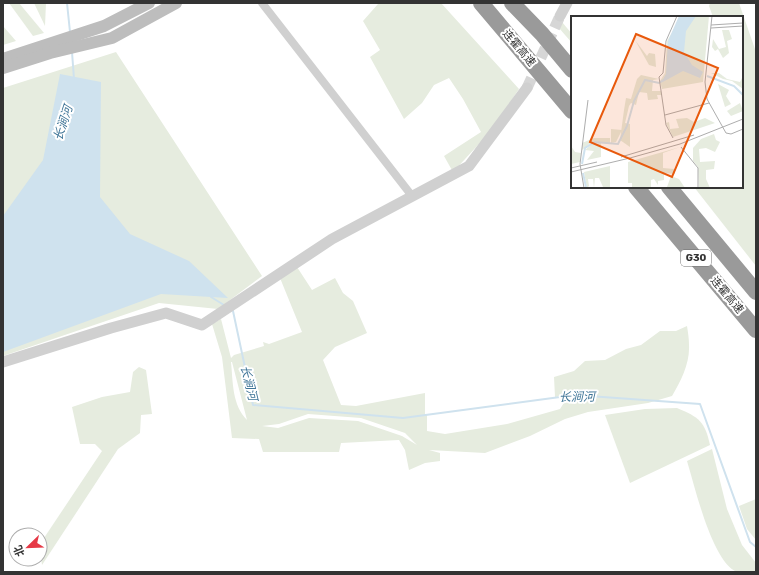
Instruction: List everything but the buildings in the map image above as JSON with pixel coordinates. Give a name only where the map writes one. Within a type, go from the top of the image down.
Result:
[{"type":"highway","name":"连霍高速","points":[[481,3],[571,110]]},
{"type":"highway","points":[[512,3],[542,34],[571,69]]},
{"type":"highway","name":"连霍高速","points":[[637,188],[756,330]]},
{"type":"highway","name":"G30","points":[[670,188],[756,292]]},
{"type":"main road","points":[[3,68],[104,26],[149,3]]},
{"type":"main road","points":[[3,59],[112,38],[176,3]]},
{"type":"street","points":[[262,3],[412,196]]},
{"type":"street","points":[[560,16],[567,3]]},
{"type":"street","points":[[3,362],[111,328],[166,313],[202,325],[332,239],[469,166],[527,88]]},
{"type":"shaded area","points":[[9,3],[19,3],[44,33],[33,36]]},
{"type":"shaded area","points":[[34,3],[46,3],[45,26]]},
{"type":"shaded area","points":[[377,3],[441,3],[519,89],[490,132],[453,172],[444,156],[481,132],[463,99],[449,78],[434,85],[422,103],[404,119],[370,57],[380,50],[363,21],[378,4]]},
{"type":"shaded area","points":[[710,3],[739,3],[756,52],[756,266],[695,188],[743,188],[743,16],[713,16],[709,6]]},
{"type":"shaded area","points":[[562,22],[571,33],[571,42],[559,28]]},
{"type":"shaded area","points":[[3,26],[16,41],[3,45]]},
{"type":"shaded area","points":[[116,52],[262,276],[218,309],[159,303],[3,356],[3,88]]},
{"type":"shaded area","points":[[297,267],[312,290],[335,278],[343,293],[353,301],[367,333],[335,347],[323,360],[341,405],[356,406],[425,393],[427,431],[445,434],[507,424],[560,409],[567,398],[564,396],[555,397],[554,377],[574,371],[585,361],[605,360],[626,349],[641,345],[660,331],[676,331],[687,326],[689,343],[688,358],[682,378],[672,396],[648,403],[588,412],[565,419],[530,436],[485,453],[429,450],[440,453],[440,461],[425,463],[409,470],[405,450],[399,440],[341,443],[339,452],[263,452],[259,439],[232,438],[222,357],[212,324],[221,319],[231,358],[234,355],[264,346],[263,342],[269,344],[302,332],[280,278]],"holes":[[[232,362],[247,420],[238,407],[234,393]],[[308,414],[361,418],[405,433],[417,445],[402,436],[358,421],[309,418],[278,428],[262,426],[279,424]]]},
{"type":"shaded area","points":[[139,367],[146,370],[152,414],[141,415],[140,433],[118,449],[48,556],[48,532],[102,451],[95,444],[80,444],[72,407],[102,397],[130,392],[133,372]]},
{"type":"shaded area","points":[[677,408],[691,414],[700,421],[706,431],[710,445],[630,483],[605,415],[645,409]]},
{"type":"shaded area","points":[[712,449],[727,509],[742,545],[756,563],[756,572],[737,572],[728,565],[712,539],[687,461]]},
{"type":"shaded area","points":[[756,499],[756,540],[747,529],[739,506]]},
{"type":"water","points":[[60,74],[101,82],[100,197],[130,234],[189,261],[228,298],[161,294],[3,352],[3,216],[43,160]]},
{"type":"waterway","name":"长涧河","points":[[67,3],[70,32]]},
{"type":"waterway","name":"长涧河","points":[[72,52],[74,79]]},
{"type":"waterway","name":"长涧河","points":[[211,297],[224,305]]},
{"type":"waterway","name":"长涧河","points":[[231,310],[233,311],[253,405],[403,418],[575,395],[700,404],[750,542],[756,547]]},
{"type":"tunnel","points":[[527,88],[560,16]]}]
